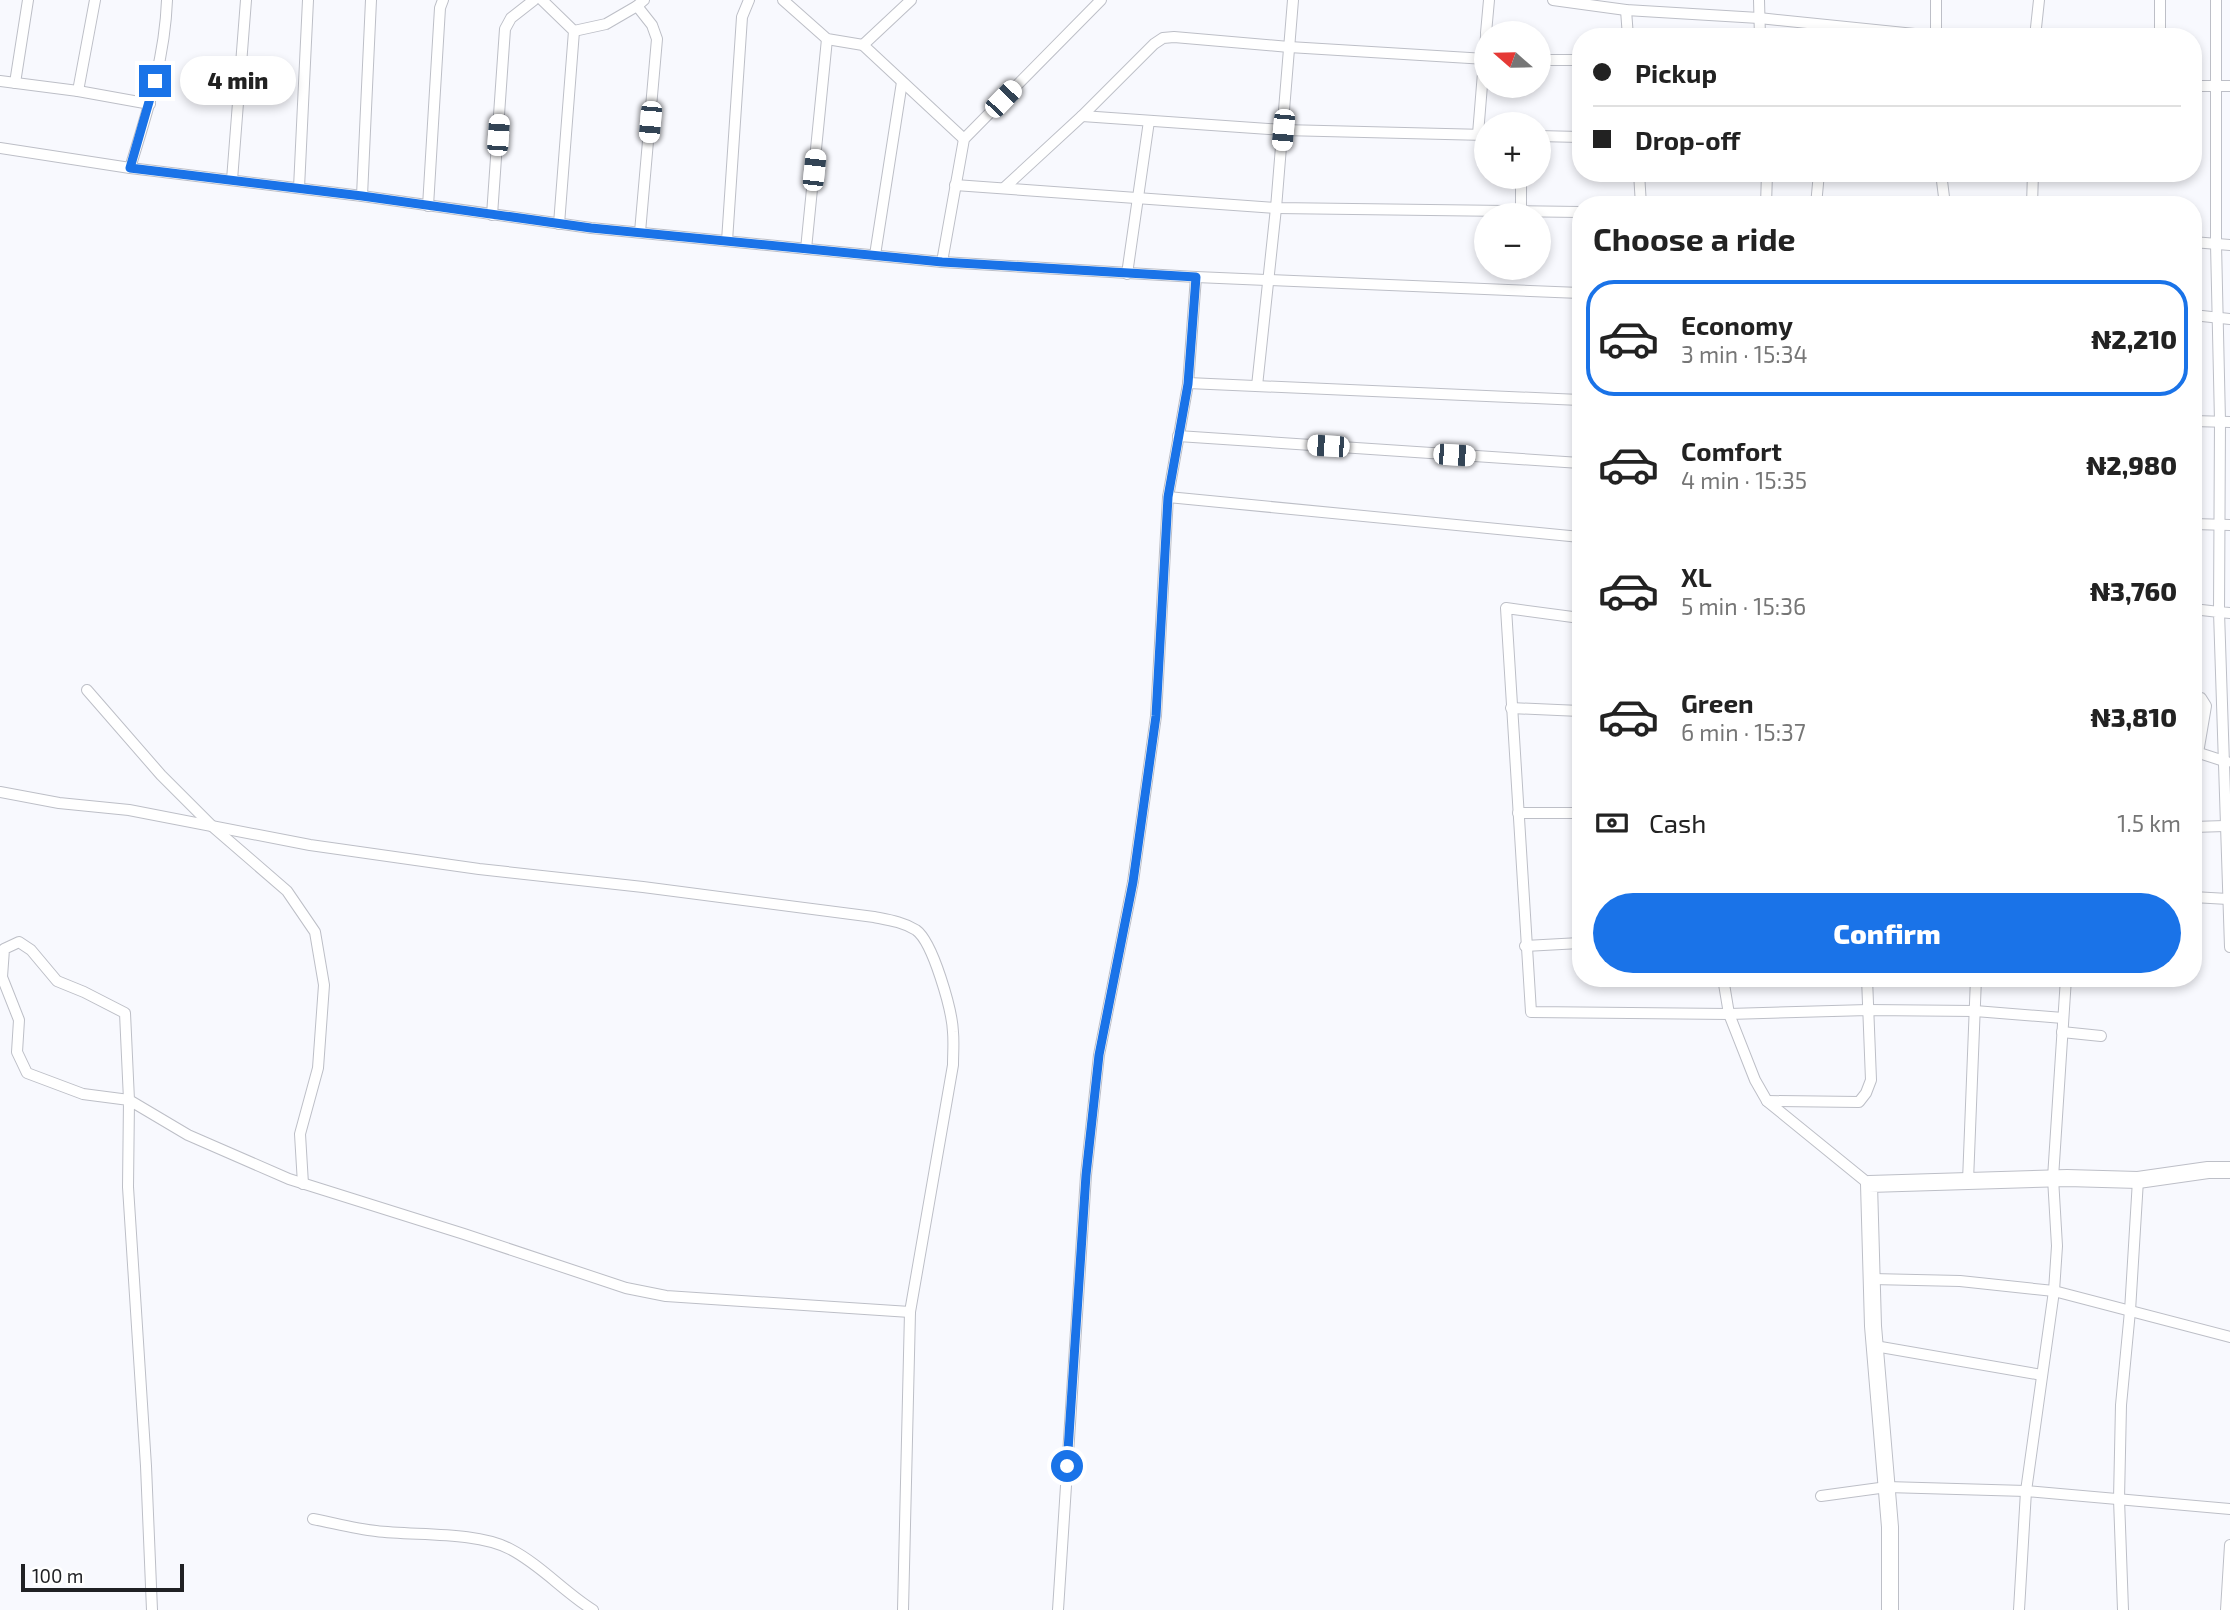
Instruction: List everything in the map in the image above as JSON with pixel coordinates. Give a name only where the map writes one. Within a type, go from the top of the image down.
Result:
[{"type":"street","points":[[15,83],[28,0]]},
{"type":"street","points":[[78,91],[95,0]]},
{"type":"street","points":[[130,168],[150,104],[166,34],[167,0]]},
{"type":"street","points":[[232,180],[246,0]]},
{"type":"street","points":[[299,188],[308,0]]},
{"type":"street","points":[[362,196],[371,0]]},
{"type":"street","points":[[429,206],[440,8],[443,0]]},
{"type":"street","points":[[492,215],[505,29],[511,18],[534,0]]},
{"type":"street","points":[[542,0],[574,31]]},
{"type":"street","points":[[727,241],[742,17],[749,0]]},
{"type":"street","points":[[783,0],[827,39],[863,46],[964,139]]},
{"type":"street","points":[[863,46],[911,0]]},
{"type":"street","points":[[942,262],[964,139],[1101,0]]},
{"type":"street","points":[[1257,386],[1276,208],[1293,0]]},
{"type":"street","points":[[1487,21],[1489,0]]},
{"type":"street","points":[[1553,0],[1626,10],[1759,18],[1814,28]]},
{"type":"street","points":[[1759,0],[1760,28]]},
{"type":"street","points":[[1936,0],[1936,28]]},
{"type":"street","points":[[2036,28],[2039,0]]},
{"type":"street","points":[[2160,0],[2161,28]]},
{"type":"street","points":[[2216,0],[2217,318],[2225,421],[2225,826],[2230,947]]},
{"type":"street","points":[[574,31],[606,24],[640,3],[657,40],[640,232]]},
{"type":"street","points":[[1626,10],[1627,28]]},
{"type":"street","points":[[559,224],[574,31]]},
{"type":"street","points":[[1003,188],[1163,38],[1474,58]]},
{"type":"street","points":[[806,248],[827,39]]},
{"type":"street","points":[[1551,60],[1572,60]]},
{"type":"street","points":[[0,81],[150,104]]},
{"type":"street","points":[[875,255],[902,82]]},
{"type":"street","points":[[2202,86],[2230,86]]},
{"type":"street","points":[[1082,116],[1283,130],[1474,134]]},
{"type":"street","points":[[1126,274],[1149,121]]},
{"type":"street","points":[[1551,136],[1572,136]]},
{"type":"street","points":[[0,148],[130,168],[362,196],[559,224],[942,262],[1126,274],[1572,293]]},
{"type":"street","points":[[956,185],[1276,208],[1474,210]]},
{"type":"street","points":[[1551,212],[1572,212]]},
{"type":"street","points":[[2202,243],[2230,245]]},
{"type":"street","points":[[1058,1610],[1086,1175],[1099,1055],[1133,882],[1156,716],[1168,497],[1188,383],[1196,277]]},
{"type":"street","points":[[2202,316],[2230,319]]},
{"type":"street","points":[[1188,383],[1572,401]]},
{"type":"street","points":[[2202,421],[2225,421]]},
{"type":"street","points":[[1178,436],[1572,462]]},
{"type":"street","points":[[1168,497],[1572,536]]},
{"type":"street","points":[[2202,524],[2225,525]]},
{"type":"street","points":[[1572,617],[1506,608],[1531,1012],[1729,1014],[1868,1010],[1975,1011],[2063,1018]]},
{"type":"street","points":[[2202,610],[2225,612]]},
{"type":"street","points":[[87,690],[160,775],[213,827],[286,891],[316,932],[324,985],[318,1069],[300,1134],[303,1184]]},
{"type":"street","points":[[2202,700],[2206,706],[2202,724]]},
{"type":"street","points":[[1511,708],[1572,711]]},
{"type":"street","points":[[2202,754],[2226,762]]},
{"type":"street","points":[[0,792],[59,803],[129,810],[310,845],[479,869],[874,917],[899,922],[918,931],[931,948],[942,983],[953,1029],[954,1065],[910,1312],[903,1610]]},
{"type":"street","points":[[1518,813],[1572,813]]},
{"type":"street","points":[[2202,827],[2225,826]]},
{"type":"street","points":[[2202,898],[2228,899]]},
{"type":"street","points":[[152,1610],[146,1466],[128,1187],[129,1100],[125,1013],[57,981],[31,950],[19,942],[4,949],[2,977],[19,1020],[17,1052],[27,1073],[83,1094],[129,1100],[188,1135],[303,1184],[626,1288],[666,1296],[910,1312]]},
{"type":"street","points":[[1525,946],[1572,943]]},
{"type":"street","points":[[1724,987],[1729,1014],[1755,1080],[1767,1101],[1869,1184],[2053,1178],[2138,1180],[2208,1170],[2230,1170]]},
{"type":"street","points":[[1767,1101],[1859,1102],[1871,1080],[1867,987]]},
{"type":"street","points":[[1968,1181],[1976,987]]},
{"type":"street","points":[[2019,1610],[2026,1491],[2054,1290],[2057,1246],[2053,1178],[2065,987]]},
{"type":"street","points":[[2062,1032],[2101,1036]]},
{"type":"street","points":[[2123,1610],[2119,1499],[2122,1405],[2138,1180]]},
{"type":"street","points":[[1869,1184],[1875,1346],[1890,1527],[1890,1610]]},
{"type":"street","points":[[1872,1279],[1960,1281],[2054,1290],[2230,1337]]},
{"type":"street","points":[[1875,1346],[2042,1376]]},
{"type":"street","points":[[1821,1496],[1887,1487],[2026,1491],[2230,1509]]},
{"type":"street","points":[[313,1519],[375,1531],[447,1535],[496,1544],[526,1559],[593,1610]]},
{"type":"street","points":[[2226,1610],[2230,1545]]},
{"type":"route","points":[[155,81],[130,168],[362,196],[591,228],[942,262],[1196,277],[1188,384],[1168,497],[1156,716],[1133,882],[1099,1055],[1086,1175],[1067,1466]]}]
